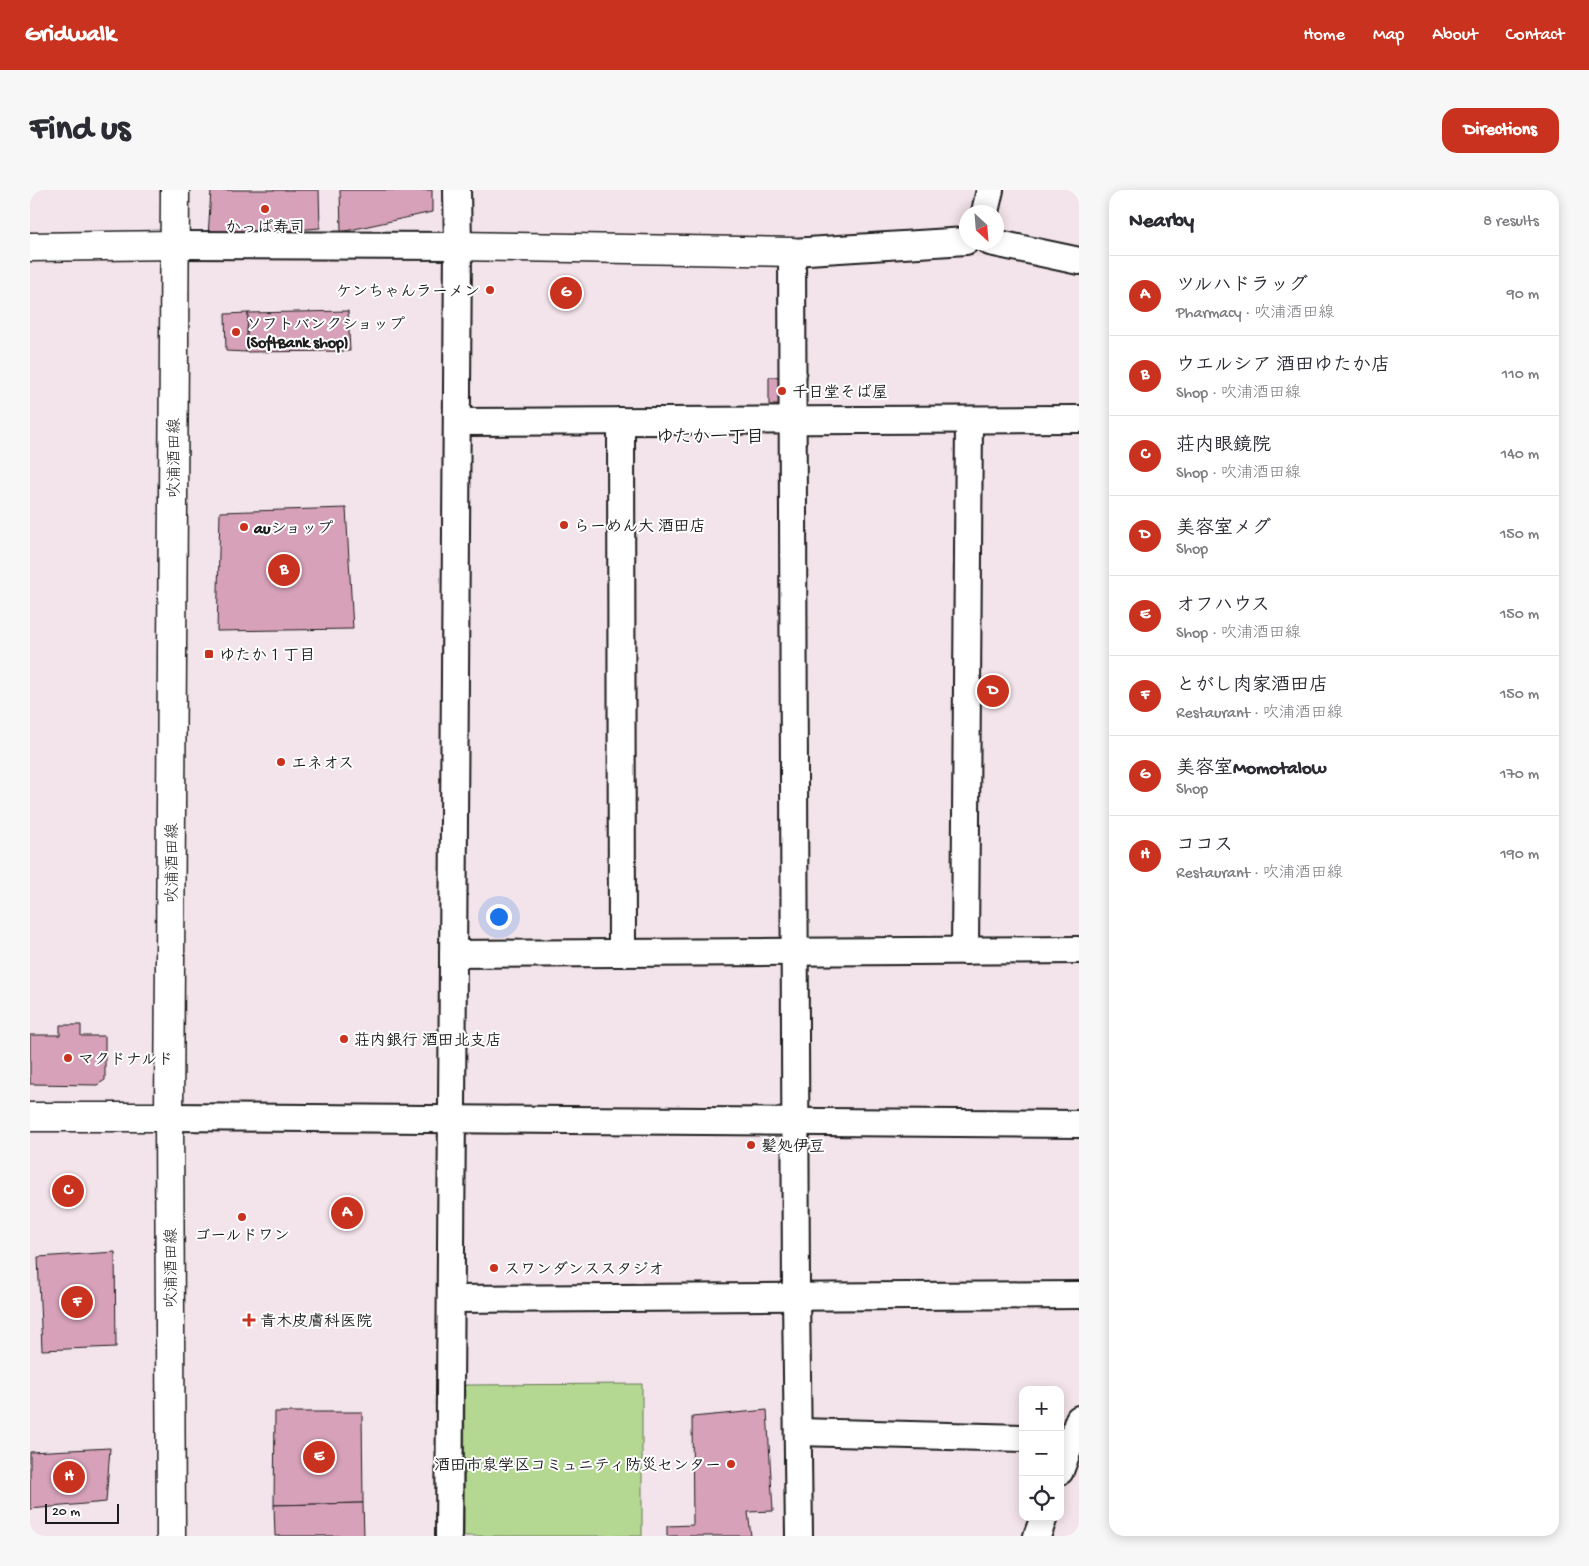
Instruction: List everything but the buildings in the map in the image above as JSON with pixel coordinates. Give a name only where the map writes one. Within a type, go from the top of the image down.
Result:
[{"type":"main road","name":"吹浦酒田線","points":[[171,1536],[170,1117],[175,190]]},
{"type":"main road","points":[[30,247],[174,245]]},
{"type":"main road","points":[[458,246],[792,252]]},
{"type":"main road","points":[[30,1117],[170,1117]]},
{"type":"street","points":[[449,1536],[458,246],[456,190]]},
{"type":"street","points":[[987,205],[990,190]]},
{"type":"street","points":[[799,1536],[796,1296],[792,252],[959,241]]},
{"type":"street","points":[[174,245],[458,246]]},
{"type":"street","points":[[1004,245],[1079,261]]},
{"type":"street","points":[[457,422],[1079,419]]},
{"type":"street","points":[[965,951],[969,420]]},
{"type":"street","points":[[621,421],[622,953]]},
{"type":"street","points":[[453,954],[1079,950]]},
{"type":"street","points":[[170,1117],[1079,1124]]},
{"type":"street","points":[[451,1300],[1079,1295]]},
{"type":"street","points":[[798,1432],[1019,1438]]},
{"type":"street","points":[[1064,1455],[1070,1432]]},
{"type":"street","points":[[1037,1536],[1043,1521]]},
{"type":"green space","points":[[642,1384],[642,1536],[464,1536],[465,1385]]},
{"type":"place","name":"かっぱ寿司","points":[[265,209]]},
{"type":"place","name":"ケンちゃんラーメン","points":[[490,290]]},
{"type":"place","name":"美容室Momotalow","points":[[566,293]]},
{"type":"place","name":"ソフトバンクショップ (SoftBank shop)","points":[[236,332]]},
{"type":"place","name":"千日堂そば屋","points":[[782,391]]},
{"type":"place","name":"らーめん大 酒田店","points":[[564,525]]},
{"type":"place","name":"auショップ","points":[[244,527]]},
{"type":"place","name":"ウエルシア 酒田ゆたか店","points":[[284,570]]},
{"type":"place","name":"ゆたか１丁目","points":[[209,654]]},
{"type":"place","name":"美容室メグ","points":[[993,691]]},
{"type":"place","name":"エネオス","points":[[281,762]]},
{"type":"place","name":"荘内銀行 酒田北支店","points":[[344,1039]]},
{"type":"place","name":"マクドナルド","points":[[68,1058]]},
{"type":"place","name":"髪処伊豆","points":[[751,1145]]},
{"type":"place","name":"荘内眼鏡院","points":[[68,1191]]},
{"type":"place","name":"ツルハドラッグ","points":[[347,1213]]},
{"type":"place","name":"ゴールドワン","points":[[242,1217]]},
{"type":"place","name":"スワンダンススタジオ","points":[[494,1268]]},
{"type":"place","name":"とがし肉家酒田店","points":[[77,1302]]},
{"type":"place","name":"青木皮膚科医院","points":[[249,1320]]},
{"type":"place","name":"オフハウス","points":[[319,1457]]},
{"type":"place","name":"酒田市泉学区コミュニティ防災センター","points":[[731,1464]]},
{"type":"place","name":"ココス","points":[[69,1477]]},
{"type":"district","name":"ゆたか一丁目","points":[[710,436]]}]
